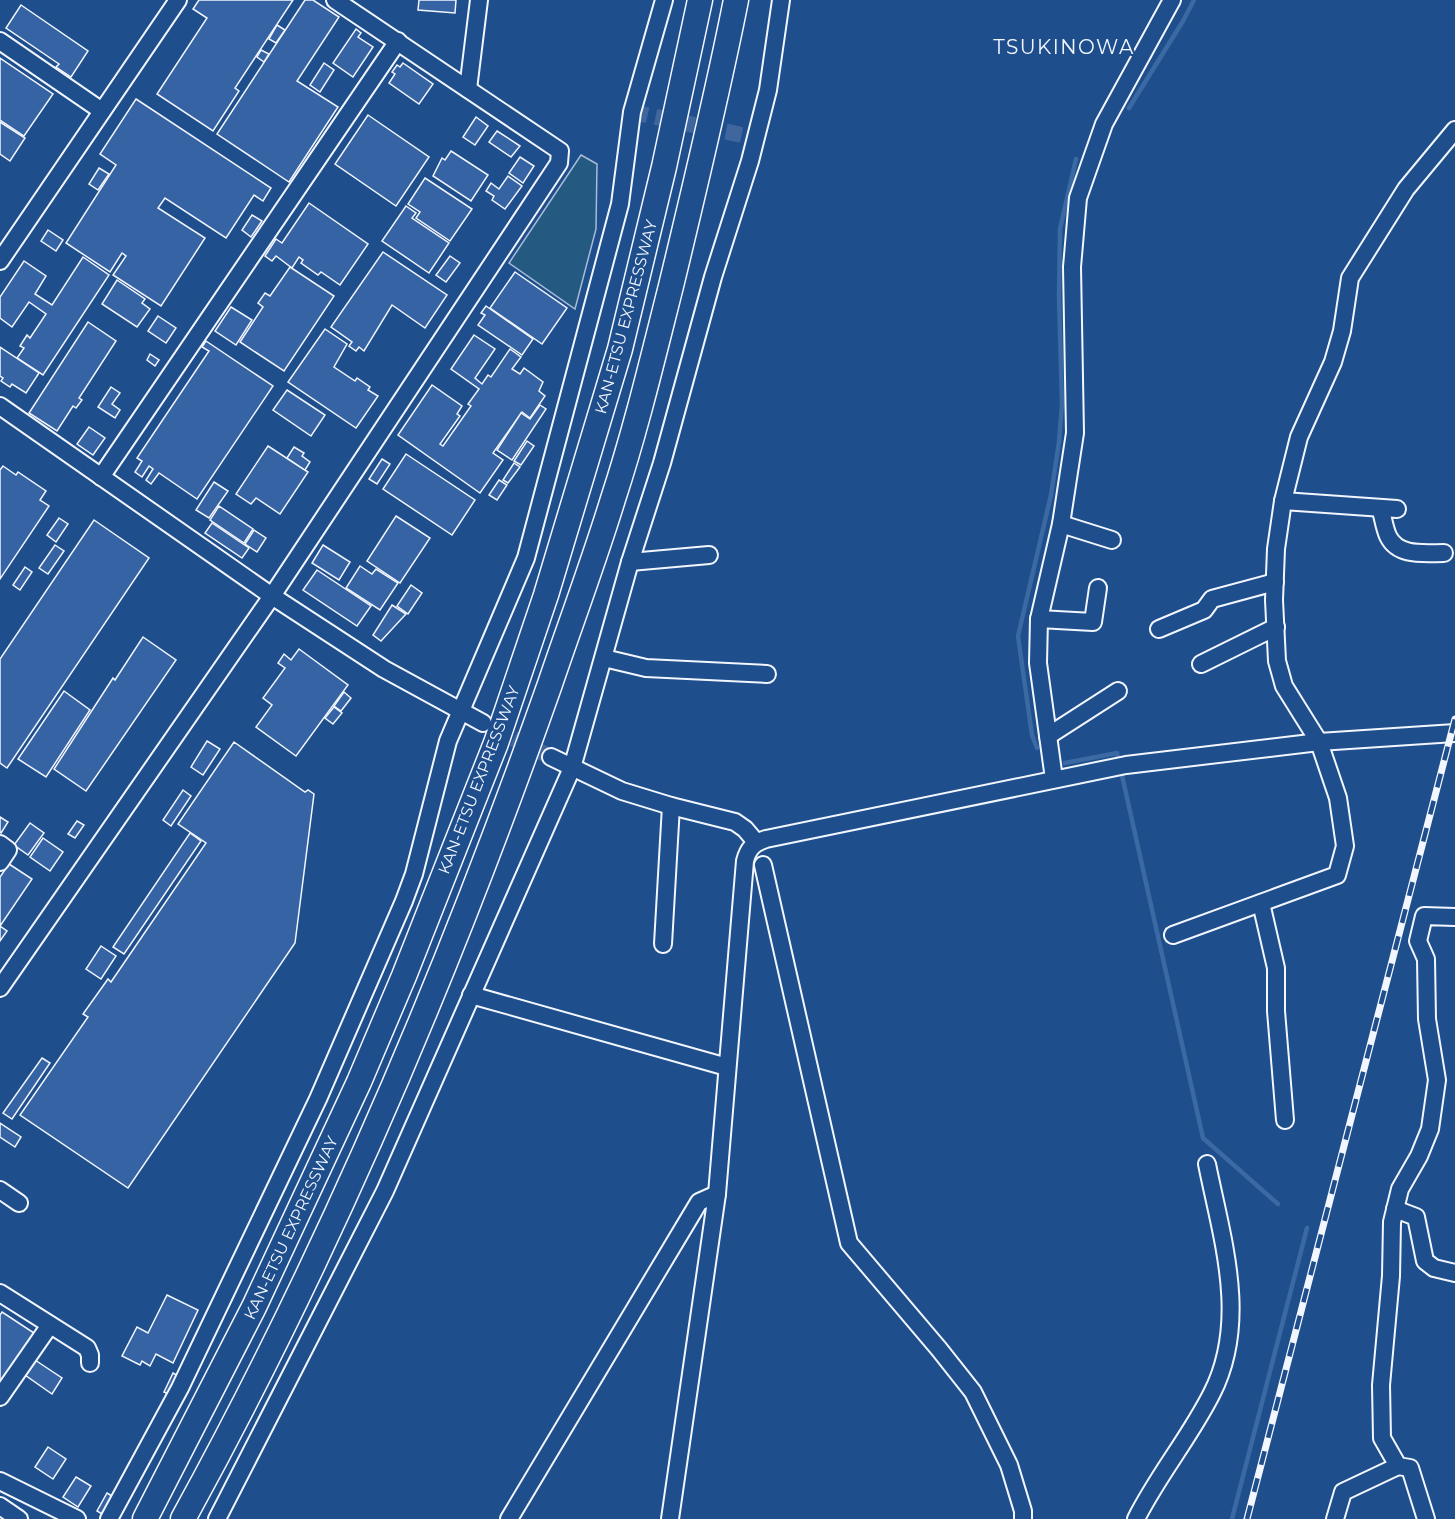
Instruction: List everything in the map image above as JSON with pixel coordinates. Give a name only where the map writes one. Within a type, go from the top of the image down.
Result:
[{"type":"highway","name":"KAN-ETSU EXPRESSWAY","points":[[145,1519],[254,1306],[359,1082],[404,976],[496,743],[546,595],[620,349],[664,167],[700,0]]},
{"type":"highway","name":"KAN-ETSU EXPRESSWAY","points":[[183,1519],[222,1449],[288,1320],[382,1113],[452,949],[502,820],[617,487],[653,357],[698,177],[736,0]]},
{"type":"street","points":[[0,261],[178,0]]},
{"type":"street","points":[[0,988],[272,596],[559,163],[560,151],[335,0]]},
{"type":"street","points":[[468,89],[479,0]]},
{"type":"street","points":[[109,1519],[195,1356],[318,1099],[414,874],[448,741],[525,558],[620,204],[632,112],[664,0]]},
{"type":"street","points":[[217,1519],[385,1191],[572,768],[630,561],[665,452],[713,277],[750,161],[768,90],[781,0]]},
{"type":"street","points":[[1054,779],[1038,663],[1039,619],[1061,524],[1074,433],[1072,267],[1078,198],[1104,124],[1172,0]]},
{"type":"street","points":[[0,41],[102,111]]},
{"type":"street","points":[[101,477],[398,42]]},
{"type":"street","points":[[1173,935],[1337,875],[1345,846],[1338,798],[1319,742],[1284,686],[1277,661],[1276,549],[1283,501],[1299,436],[1333,362],[1350,278],[1406,189],[1455,130]]},
{"type":"street","points":[[0,406],[272,596],[384,669],[459,712],[483,723]]},
{"type":"street","points":[[1283,501],[1397,509]]},
{"type":"street","points":[[1380,508],[1388,537],[1400,549],[1414,554],[1444,553]]},
{"type":"street","points":[[1061,524],[1112,540]]},
{"type":"street","points":[[630,561],[709,555]]},
{"type":"street","points":[[1160,629],[1204,610],[1212,599],[1275,582]]},
{"type":"street","points":[[1039,619],[1094,622],[1098,588]]},
{"type":"street","points":[[1201,664],[1276,627]]},
{"type":"street","points":[[604,657],[646,668],[767,674]]},
{"type":"street","points":[[1048,736],[1118,691]]},
{"type":"street","points":[[670,1519],[717,1194],[745,861],[748,850],[756,842],[766,838],[1121,766],[1319,742],[1455,733]]},
{"type":"street","points":[[551,757],[622,791],[735,822],[744,828],[756,842]]},
{"type":"street","points":[[663,944],[670,806]]},
{"type":"street","points":[[0,844],[8,850],[0,862]]},
{"type":"street","points":[[763,865],[849,1243],[973,1392],[1009,1465],[1023,1511],[1023,1519]]},
{"type":"street","points":[[1261,903],[1276,968],[1276,1011],[1285,1120]]},
{"type":"street","points":[[1398,1466],[1382,1438],[1381,1385],[1391,1276],[1392,1222],[1400,1189],[1419,1156],[1430,1129],[1437,1080],[1427,1019],[1425,959],[1418,941],[1424,916],[1455,917]]},
{"type":"street","points":[[471,995],[727,1067]]},
{"type":"street","points":[[1136,1519],[1214,1391],[1230,1334],[1230,1278],[1207,1164]]},
{"type":"street","points":[[0,1190],[19,1203]]},
{"type":"street","points":[[509,1519],[699,1202],[717,1194]]},
{"type":"street","points":[[1395,1209],[1416,1217],[1425,1261],[1434,1268],[1455,1273]]},
{"type":"street","points":[[1,1295],[87,1348],[90,1363]]},
{"type":"street","points":[[0,1397],[50,1325]]},
{"type":"street","points":[[1335,1519],[1343,1492],[1398,1466],[1410,1468],[1426,1519]]},
{"type":"street","points":[[0,1481],[77,1519]]},
{"type":"street","points":[[0,1506],[19,1519]]},
{"type":"shaded area","points":[[581,155],[597,164],[596,229],[575,309],[509,263]]},
{"type":"building","points":[[199,0],[293,0],[235,88],[239,91],[213,131],[157,94],[207,18],[193,9]]},
{"type":"building","points":[[305,0],[313,0],[339,17],[297,81],[338,107],[289,182],[217,134]]},
{"type":"building","points":[[419,0],[456,0],[455,13],[418,10]]},
{"type":"building","points":[[21,5],[88,51],[71,77],[56,67],[59,64],[6,28]]},
{"type":"building","points":[[277,25],[285,30],[276,43],[269,39]]},
{"type":"building","points":[[356,29],[361,33],[358,37],[373,47],[353,77],[333,63]]},
{"type":"building","points":[[261,50],[269,54],[264,62],[257,57]]},
{"type":"building","points":[[0,58],[53,94],[24,136],[0,120]]},
{"type":"building","points":[[324,63],[334,70],[320,92],[310,85]]},
{"type":"building","points":[[403,63],[433,84],[419,104],[389,83],[395,74],[392,72],[397,65],[400,67]]},
{"type":"building","points":[[136,99],[271,188],[263,201],[254,195],[226,238],[165,198],[158,208],[205,238],[161,306],[113,275],[126,256],[122,253],[110,272],[66,243],[116,165],[100,154]]},
{"type":"building","points":[[368,115],[429,157],[396,206],[335,164]]},
{"type":"building","points":[[476,117],[488,126],[475,145],[463,137]]},
{"type":"building","points":[[0,122],[25,138],[10,161],[0,154]]},
{"type":"building","points":[[497,131],[520,146],[511,157],[489,142]]},
{"type":"building","points":[[451,151],[488,175],[471,201],[433,176],[442,158],[445,160]]},
{"type":"building","points":[[520,157],[534,166],[523,183],[509,173]]},
{"type":"building","points":[[99,168],[109,174],[98,190],[89,184]]},
{"type":"building","points":[[508,176],[522,186],[505,209],[492,200],[494,196],[486,191],[491,183],[499,189]]},
{"type":"building","points":[[425,178],[472,209],[450,241],[416,218],[420,212],[408,204]]},
{"type":"building","points":[[309,203],[368,244],[340,285],[321,272],[318,275],[301,263],[303,260],[299,257],[292,268],[276,256],[272,261],[265,256],[276,239],[282,243]]},
{"type":"building","points":[[406,206],[416,213],[412,218],[449,243],[429,273],[382,241]]},
{"type":"building","points":[[252,215],[262,221],[251,237],[242,230]]},
{"type":"building","points":[[48,230],[63,240],[56,251],[41,241]]},
{"type":"building","points":[[383,252],[447,295],[425,328],[392,305],[364,351],[359,347],[356,351],[349,346],[352,342],[331,327]]},
{"type":"building","points":[[450,256],[460,263],[446,282],[436,275]]},
{"type":"building","points":[[83,257],[109,275],[43,375],[17,358],[24,348],[20,346],[27,335],[30,338],[46,314],[29,302],[12,327],[0,318],[0,297],[24,261],[46,276],[35,294],[52,305]]},
{"type":"building","points":[[290,267],[334,296],[284,371],[240,342],[263,307],[258,303],[265,293],[270,296]]},
{"type":"building","points":[[515,272],[567,308],[542,344],[490,308]]},
{"type":"building","points":[[117,280],[145,299],[142,303],[150,309],[137,327],[102,304]]},
{"type":"building","points":[[486,306],[533,339],[522,355],[478,325],[485,315],[481,313]]},
{"type":"building","points":[[231,307],[252,320],[236,345],[215,331]]},
{"type":"building","points":[[158,316],[176,328],[166,343],[148,331]]},
{"type":"building","points":[[88,322],[116,341],[79,398],[82,400],[76,408],[73,406],[57,431],[29,413]]},
{"type":"building","points":[[325,329],[347,344],[334,367],[355,381],[357,378],[370,387],[368,390],[378,396],[356,428],[288,382]]},
{"type":"building","points":[[474,335],[495,349],[475,378],[482,384],[488,375],[491,377],[510,349],[521,357],[512,369],[520,374],[524,368],[543,382],[539,391],[545,396],[530,418],[522,412],[493,453],[503,460],[480,493],[398,435],[432,385],[462,406],[457,414],[460,416],[440,444],[443,446],[471,406],[468,404],[479,389],[451,369]]},
{"type":"building","points":[[206,341],[273,386],[197,499],[159,473],[151,484],[146,480],[153,469],[149,466],[142,477],[135,472],[142,461],[137,458],[209,351],[202,347]]},
{"type":"building","points":[[0,347],[39,373],[26,393],[12,384],[10,387],[1,381],[3,378],[0,376]]},
{"type":"building","points":[[150,354],[159,360],[155,366],[147,360]]},
{"type":"building","points":[[111,387],[120,393],[112,404],[120,410],[115,418],[98,407]]},
{"type":"building","points":[[287,390],[325,415],[311,436],[273,410]]},
{"type":"building","points":[[540,405],[546,409],[512,460],[497,450],[521,413],[530,419]]},
{"type":"building","points":[[89,427],[105,438],[93,455],[77,444]]},
{"type":"building","points":[[527,441],[534,446],[521,465],[514,461]]},
{"type":"building","points":[[268,446],[308,472],[280,514],[256,498],[251,504],[236,494]]},
{"type":"building","points":[[294,447],[304,453],[302,456],[310,462],[305,470],[287,458]]},
{"type":"building","points":[[406,454],[475,500],[452,535],[383,489]]},
{"type":"building","points":[[382,459],[390,464],[377,484],[369,479]]},
{"type":"building","points":[[514,463],[520,467],[508,483],[503,480]]},
{"type":"building","points":[[3,466],[16,475],[18,472],[46,491],[40,500],[49,506],[0,579],[0,470]]},
{"type":"building","points":[[499,480],[507,485],[497,500],[489,495]]},
{"type":"building","points":[[214,482],[228,491],[209,518],[196,510]]},
{"type":"building","points":[[219,506],[253,529],[244,543],[210,520]]},
{"type":"building","points":[[396,516],[430,538],[400,583],[367,561]]},
{"type":"building","points":[[59,518],[68,524],[56,542],[47,535]]},
{"type":"building","points":[[94,520],[149,558],[7,768],[0,763],[0,659]]},
{"type":"building","points":[[212,523],[249,548],[242,558],[205,533]]},
{"type":"building","points":[[254,530],[266,538],[257,552],[245,544]]},
{"type":"building","points":[[55,545],[64,551],[48,574],[39,568]]},
{"type":"building","points":[[323,545],[350,562],[339,580],[312,563]]},
{"type":"building","points":[[360,566],[372,574],[376,569],[398,583],[380,610],[346,588]]},
{"type":"building","points":[[25,567],[32,572],[20,590],[13,585]]},
{"type":"building","points":[[317,570],[371,606],[357,626],[303,590]]},
{"type":"building","points":[[411,585],[422,593],[408,614],[397,606]]},
{"type":"building","points":[[392,605],[406,614],[381,641],[373,635]]},
{"type":"building","points":[[143,637],[176,660],[86,791],[54,769],[113,678],[115,680]]},
{"type":"building","points":[[299,649],[348,685],[296,756],[256,727],[272,705],[263,698],[285,668],[278,663],[284,654],[291,660]]},
{"type":"building","points":[[64,691],[90,710],[46,777],[18,759]]},
{"type":"building","points":[[344,692],[351,698],[341,711],[334,706]]},
{"type":"building","points":[[334,707],[342,713],[333,724],[325,718]]},
{"type":"building","points":[[207,741],[220,749],[203,775],[191,767]]},
{"type":"building","points":[[234,742],[305,792],[308,790],[314,794],[295,943],[128,1188],[20,1115],[88,1017],[83,1014],[108,979],[111,982],[206,843],[178,824]]},
{"type":"building","points":[[183,790],[191,796],[171,826],[163,820]]},
{"type":"building","points":[[0,817],[8,822],[1,833],[0,832]]},
{"type":"building","points":[[77,821],[84,825],[75,838],[68,834]]},
{"type":"building","points":[[30,823],[44,833],[28,855],[14,845]]},
{"type":"building","points":[[190,833],[201,841],[124,954],[113,947]]},
{"type":"building","points":[[43,838],[63,852],[50,871],[30,857]]},
{"type":"building","points":[[9,864],[32,879],[0,926],[0,877]]},
{"type":"building","points":[[0,926],[7,931],[0,941]]},
{"type":"building","points":[[101,946],[116,956],[101,979],[86,969]]},
{"type":"building","points":[[42,1058],[50,1063],[12,1119],[3,1113]]},
{"type":"building","points":[[0,1123],[21,1137],[15,1147],[0,1137]]},
{"type":"building","points":[[167,1295],[198,1310],[173,1363],[156,1354],[150,1366],[142,1361],[140,1365],[122,1356],[137,1327],[148,1333]]},
{"type":"building","points":[[2,1312],[37,1335],[0,1390],[0,1315]]},
{"type":"building","points":[[35,1360],[62,1378],[52,1394],[25,1375]]},
{"type":"building","points":[[173,1373],[178,1376],[169,1394],[164,1392]]},
{"type":"building","points":[[48,1447],[66,1459],[53,1479],[35,1467]]},
{"type":"building","points":[[76,1477],[91,1486],[78,1507],[63,1497]]},
{"type":"building","points":[[107,1493],[112,1496],[102,1514],[97,1511]]},
{"type":"waterway","points":[[1129,108],[1194,0]]},
{"type":"waterway","points":[[1037,748],[1032,735],[1018,636],[1051,495],[1059,442],[1062,404],[1060,229],[1076,159]]},
{"type":"waterway","points":[[1065,763],[1117,753],[1203,1138],[1278,1204]]},
{"type":"waterway","points":[[1232,1519],[1307,1228]]},
{"type":"tunnel","points":[[632,112],[756,138]]},
{"type":"tunnel","points":[[492,728],[551,757]]},
{"type":"railway","points":[[1247,1519],[1455,719]]},
{"type":"district","name":"TSUKINOWA","points":[[1064,47]]}]
